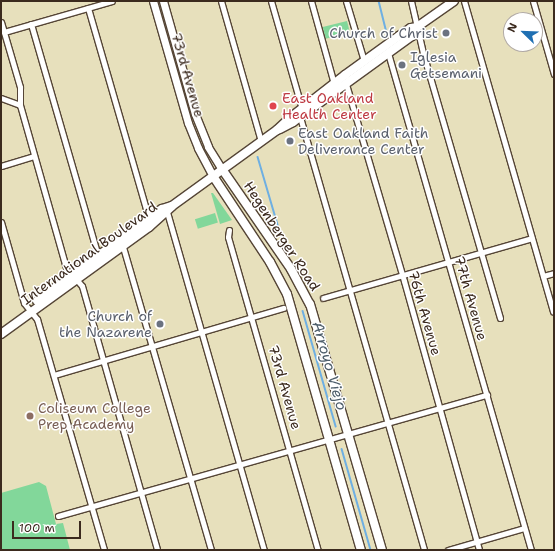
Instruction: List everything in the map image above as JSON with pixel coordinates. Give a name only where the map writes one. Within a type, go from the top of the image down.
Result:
[{"type":"main road","name":"73rd Avenue","points":[[153,1],[188,123],[198,148],[213,176]]},
{"type":"main road","name":"73rd Avenue","points":[[163,1],[195,114],[208,147],[222,169]]},
{"type":"main road","name":"International Boulevard","points":[[301,113],[334,84],[364,61],[411,28],[417,27],[454,1]]},
{"type":"main road","name":"International Boulevard","points":[[73,277],[123,247],[169,209],[222,169],[301,113],[346,84],[412,36],[417,27]]},
{"type":"main road","name":"Hegenberger Road","points":[[222,169],[291,270],[310,304],[382,550]]},
{"type":"main road","name":"Hegenberger Road","points":[[213,176],[270,262],[287,294],[361,550]]},
{"type":"main road","name":"International Boulevard","points":[[1,334],[30,309],[98,256],[162,209],[169,209]]},
{"type":"main road","name":"International Boulevard","points":[[1,327],[30,309]]},
{"type":"street","points":[[4,32],[112,1]]},
{"type":"street","points":[[222,1],[261,141]]},
{"type":"street","points":[[271,1],[424,550]]},
{"type":"street","points":[[311,1],[334,84]]},
{"type":"street","points":[[346,1],[364,61]]},
{"type":"street","points":[[411,1],[422,53],[500,318]]},
{"type":"street","points":[[464,1],[554,312]]},
{"type":"street","points":[[533,1],[554,74]]},
{"type":"street","points":[[88,8],[149,219]]},
{"type":"street","points":[[1,22],[20,87],[20,105],[67,271],[82,286],[157,550]]},
{"type":"street","points":[[31,24],[98,256]]},
{"type":"street","name":"77th Avenue","points":[[388,53],[531,550]]},
{"type":"street","name":"76th Avenue","points":[[346,84],[440,409],[478,550]]},
{"type":"street","points":[[1,98],[20,105]]},
{"type":"street","points":[[1,166],[34,156]]},
{"type":"street","points":[[169,209],[202,333],[264,550]]},
{"type":"street","points":[[1,222],[24,302],[38,319],[104,550]]},
{"type":"street","name":"73rd Avenue","points":[[229,230],[228,237],[318,550]]},
{"type":"street","points":[[322,298],[401,274],[480,254],[532,238]]},
{"type":"street","points":[[123,247],[211,550]]},
{"type":"street","points":[[544,276],[554,273]]},
{"type":"street","points":[[54,375],[202,333],[283,308]]},
{"type":"street","points":[[58,516],[92,508],[487,395]]},
{"type":"street","points":[[448,550],[524,528]]},
{"type":"green space","points":[[347,21],[350,33],[326,39],[323,27]]},
{"type":"green space","points":[[211,193],[213,193],[232,220],[220,224]]},
{"type":"green space","points":[[215,213],[218,223],[198,229],[195,219]]},
{"type":"green space","points":[[39,482],[46,486],[56,524],[63,523],[70,550],[1,550],[1,493]]},
{"type":"waterway","name":"Arroyo Viejo","points":[[379,1],[388,36]]},
{"type":"waterway","name":"Arroyo Viejo","points":[[258,157],[281,235]]},
{"type":"waterway","name":"Arroyo Viejo","points":[[303,311],[336,426]]},
{"type":"waterway","name":"Arroyo Viejo","points":[[342,449],[371,550]]},
{"type":"place","name":"Church of Christ","points":[[446,33]]},
{"type":"place","name":"Iglesia Getsemani","points":[[402,65]]},
{"type":"place","name":"East Oakland Health Center","points":[[273,106]]},
{"type":"place","name":"East Oakland Faith Deliverance Center","points":[[290,141]]},
{"type":"place","name":"Church of the Nazarene","points":[[160,324]]},
{"type":"place","name":"Coliseum College Prep Academy","points":[[30,416]]}]
